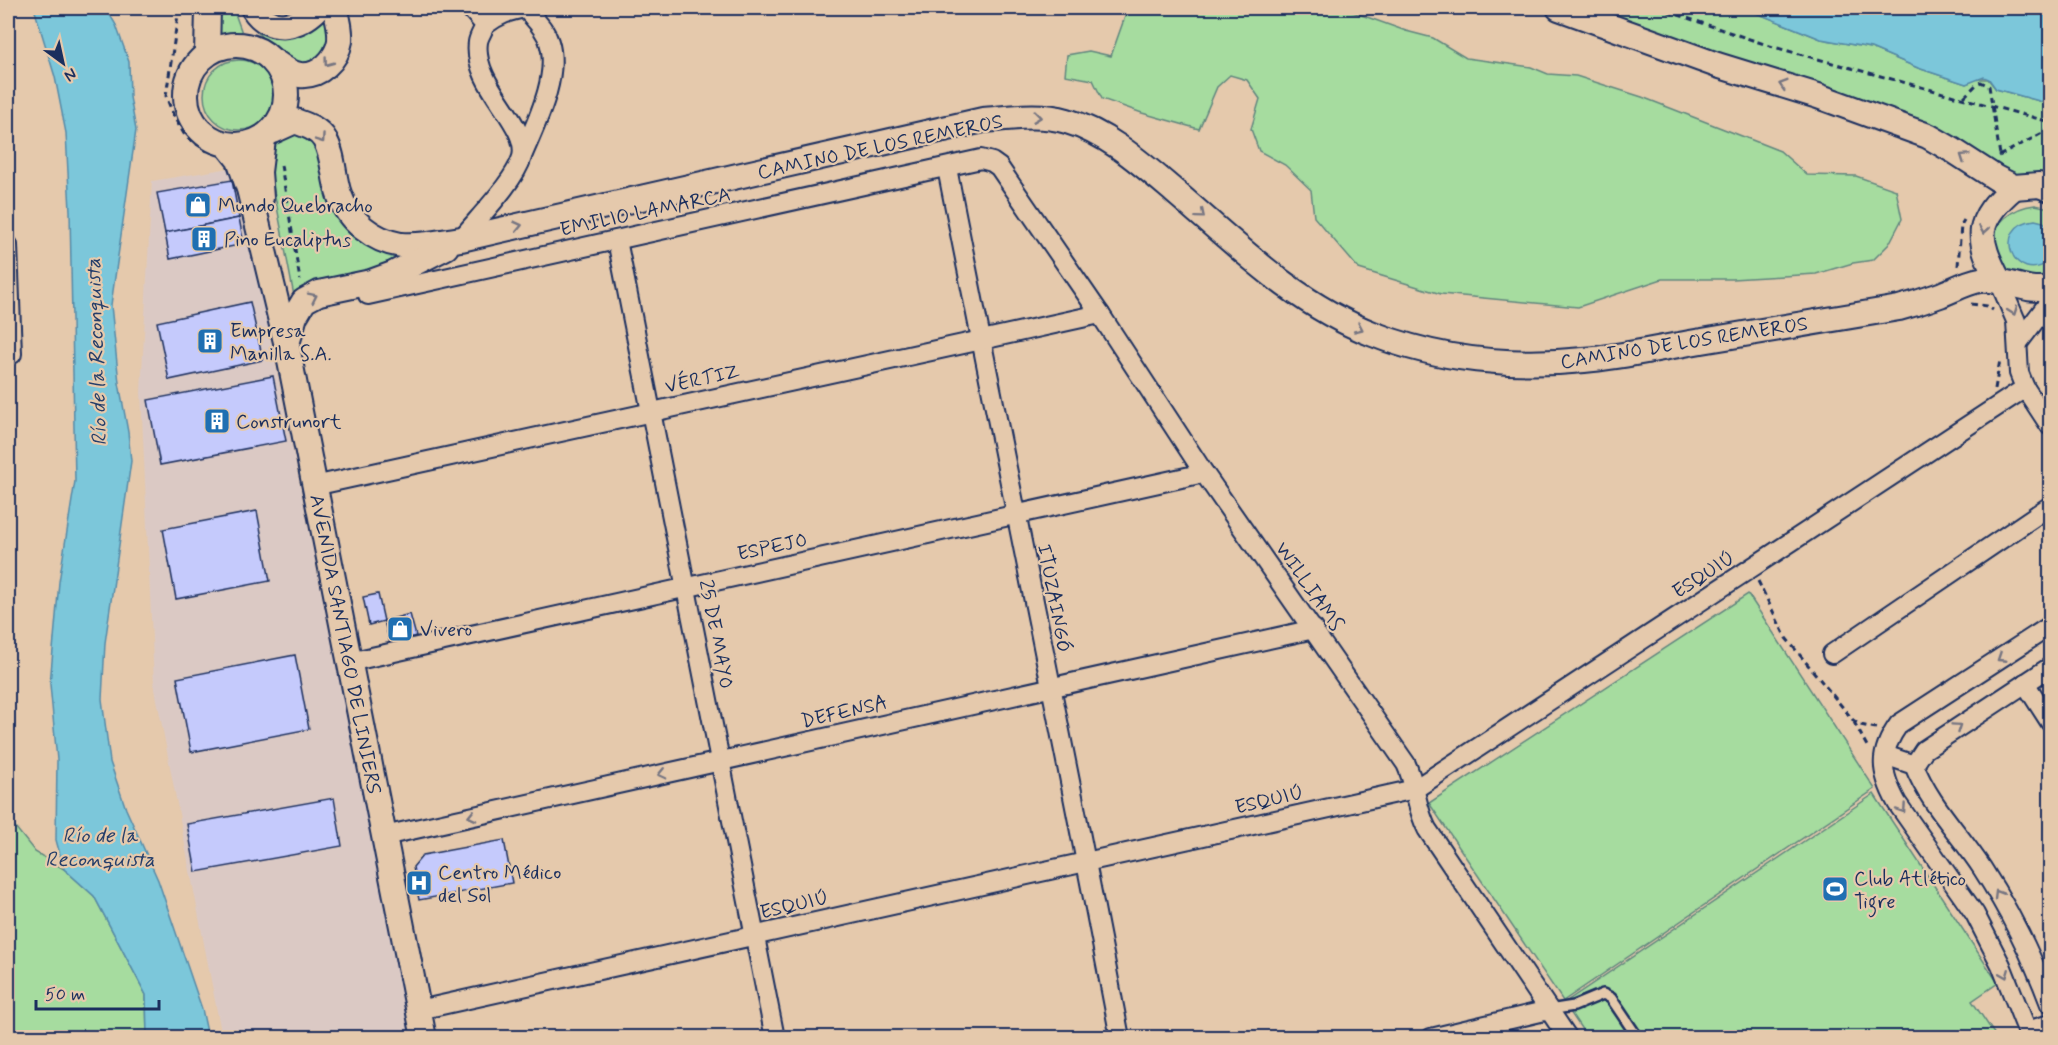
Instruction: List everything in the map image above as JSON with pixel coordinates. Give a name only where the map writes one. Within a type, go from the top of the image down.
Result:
[{"type":"main road","points":[[207,54],[208,8]]},
{"type":"main road","points":[[240,8],[267,56],[282,75],[287,89],[286,104],[281,118],[268,135],[239,146],[220,150],[198,129],[189,114],[186,98],[188,81],[195,66],[207,54],[232,45],[246,46],[267,56],[292,72],[301,75],[313,74],[324,69],[340,42],[335,8]]},
{"type":"main road","points":[[253,8],[257,15],[274,24],[291,26],[306,19],[318,8]]},
{"type":"main road","points":[[1559,8],[1718,64],[1828,99],[1928,136],[2014,187],[2039,185],[2050,189]]},
{"type":"main road","name":"CAMINO DE LOS REMEROS","points":[[268,135],[295,121],[311,126],[325,140],[343,202],[356,221],[370,234],[383,241],[402,245],[461,239],[983,120],[1027,116],[1067,121],[1108,140],[1149,170],[1262,268],[1313,304],[1372,334],[1404,344],[1473,358],[1530,363],[1586,360],[1899,308],[1937,297],[1980,280],[1999,281],[2037,290],[2050,288]]},
{"type":"main road","name":"AVENIDA SANTIAGO DE LINIERS","points":[[265,252],[259,171],[268,135]]},
{"type":"main road","name":"AVENIDA SANTIAGO DE LINIERS","points":[[220,150],[239,160],[249,189],[287,346],[424,1038]]},
{"type":"main road","points":[[1999,281],[1986,255],[1982,239],[1983,228],[1987,215],[1997,201],[2014,187]]},
{"type":"main road","name":"CAMINO DE LOS REMEROS","points":[[287,346],[295,316],[304,301],[319,293],[386,277],[461,239]]},
{"type":"street","points":[[471,8],[485,25]]},
{"type":"street","points":[[461,239],[512,177],[522,158],[541,110],[548,86],[551,60],[549,41],[537,20],[525,8],[510,10],[494,17],[485,25],[478,40],[478,57],[483,76],[519,135],[523,147],[522,158]]},
{"type":"street","name":"EMILIO LAMARCA","points":[[368,294],[981,159],[999,167]]},
{"type":"street","name":"WILLIAMS","points":[[999,167],[1100,314],[1204,473],[1406,765],[1415,789],[1419,814],[1427,829],[1568,1038]]},
{"type":"street","name":"ITUZAINGÓ","points":[[947,168],[1050,688],[1087,862],[1120,1038]]},
{"type":"street","name":"25 DE MAYO","points":[[617,240],[774,1038]]},
{"type":"street","points":[[8,245],[10,354]]},
{"type":"street","points":[[1999,281],[2016,321],[2019,373],[2025,388],[2050,426]]},
{"type":"street","points":[[2018,343],[2050,301]]},
{"type":"street","name":"VÉRTIZ","points":[[314,486],[1100,314]]},
{"type":"street","name":"ESQUIÚ","points":[[418,1010],[1415,789],[2025,388]]},
{"type":"street","name":"ESPEJO","points":[[349,662],[1204,473]]},
{"type":"street","points":[[1832,654],[2050,506]]},
{"type":"street","points":[[2050,626],[1899,724],[1886,752],[1887,784],[1897,803],[1975,914],[2001,965],[2029,1034],[2050,1024]]},
{"type":"street","name":"DEFENSA","points":[[384,836],[1314,629]]},
{"type":"street","points":[[1914,765],[1924,750],[2050,667]]},
{"type":"street","points":[[2025,683],[2050,722]]},
{"type":"street","points":[[1886,752],[1914,765],[1921,784],[1982,868],[2017,925],[2050,1004]]},
{"type":"street","points":[[1431,1038],[1549,1010]]},
{"type":"lane","points":[[1549,1010],[1574,1006],[1604,994],[1611,998],[1638,1038]]},
{"type":"path","points":[[179,8],[166,96],[174,117],[186,136],[220,150]]},
{"type":"path","points":[[1658,8],[1770,46],[2050,122]]},
{"type":"path","points":[[1964,97],[1977,84],[1986,83],[1991,89],[2000,154]]},
{"type":"path","points":[[280,160],[301,288]]},
{"type":"path","points":[[1750,569],[1763,588],[1776,622],[1786,638],[1853,720],[1874,756],[1886,752],[1881,729],[1860,725],[1853,720]]},
{"type":"shaded area","points":[[236,167],[409,1030],[373,1038],[222,1037],[154,684],[141,392],[152,181]]},
{"type":"green space","points":[[216,8],[233,8],[242,33],[220,38]]},
{"type":"green space","points":[[1128,8],[1342,8],[1406,31],[1433,38],[1466,58],[1531,67],[1548,74],[1576,76],[1642,97],[1780,151],[1807,175],[1856,176],[1896,190],[1902,219],[1889,244],[1873,260],[1853,263],[1816,274],[1732,279],[1662,279],[1578,307],[1441,294],[1359,269],[1314,217],[1311,190],[1285,165],[1259,151],[1251,129],[1260,99],[1247,80],[1230,75],[1217,87],[1199,129],[1102,99],[1093,80],[1065,75],[1067,55],[1089,51],[1111,56]]},
{"type":"green space","points":[[1587,8],[1744,8],[1821,39],[1871,48],[1918,68],[1966,84],[1977,79],[1988,79],[1996,89],[2050,104],[2050,181],[2015,177],[1739,59]]},
{"type":"green space","points":[[330,12],[328,55],[301,68],[274,50],[253,25]]},
{"type":"green space","points":[[239,60],[258,66],[268,76],[274,95],[268,114],[258,124],[239,130],[220,124],[210,114],[204,95],[210,76],[220,66]]},
{"type":"green space","points":[[284,131],[314,138],[331,189],[408,253],[377,270],[318,280],[294,296],[267,154],[271,143]]},
{"type":"green space","points":[[2035,205],[2050,208],[2050,280],[2041,284],[2004,271],[1994,239],[1995,231],[2005,218],[2019,209]]},
{"type":"green space","points":[[1748,594],[1875,789],[1563,1001],[1429,803]]},
{"type":"green space","name":"Club Atlético Tigre","points":[[1874,794],[1998,983],[1972,1001],[1997,1038],[1587,1037],[1564,1003]]},
{"type":"green space","points":[[8,818],[35,852],[64,869],[94,896],[146,995],[147,1037],[8,1037]]},
{"type":"water","name":"Río de la Reconquista","points":[[34,8],[106,8],[116,25],[129,62],[130,97],[136,130],[111,305],[119,383],[131,461],[105,643],[102,699],[110,762],[126,809],[158,880],[202,1009],[208,1037],[147,1037],[146,995],[94,896],[64,869],[56,840],[57,760],[50,684],[59,582],[75,481],[70,211],[66,133],[55,77]]},
{"type":"water","points":[[1744,8],[2050,8],[2050,104],[1996,89],[1989,79],[1984,77],[1966,84],[1918,68],[1871,48],[1821,39]]},
{"type":"water","points":[[2035,220],[2050,227],[2050,261],[2037,267],[2026,267],[2017,261],[2010,242],[2013,232],[2021,224]]},
{"type":"building","name":"Mundo Quebracho","points":[[232,180],[239,218],[165,233],[157,193]]},
{"type":"building","name":"Pino Eucaliptus","points":[[239,218],[244,244],[170,259],[165,233]]},
{"type":"building","name":"Empresa Manilla S.A.","points":[[250,302],[263,360],[169,380],[157,322]]},
{"type":"building","name":"Construnort","points":[[273,376],[286,441],[160,465],[148,400]]},
{"type":"building","points":[[257,511],[270,581],[176,599],[163,529]]},
{"type":"building","name":"Vivero","points":[[378,594],[384,621],[369,625],[363,597]]},
{"type":"building","name":"Vivero","points":[[410,614],[416,636],[390,643],[384,621]]},
{"type":"building","points":[[295,655],[309,729],[191,752],[177,678]]},
{"type":"building","points":[[334,798],[342,846],[196,872],[187,824]]},
{"type":"building","name":"Centro Médico del Sol","points":[[504,840],[512,883],[419,900],[413,867],[423,855]]},
{"type":"place","name":"Mundo Quebracho","points":[[198,205]]},
{"type":"place","name":"Pino Eucaliptus","points":[[204,239]]},
{"type":"place","name":"Empresa Manilla S.A.","points":[[210,341]]},
{"type":"place","name":"Construnort","points":[[217,421]]},
{"type":"place","name":"Vivero","points":[[400,629]]},
{"type":"place","name":"Centro Médico del Sol","points":[[419,883]]},
{"type":"place","name":"Club Atlético Tigre","points":[[1835,889]]}]
